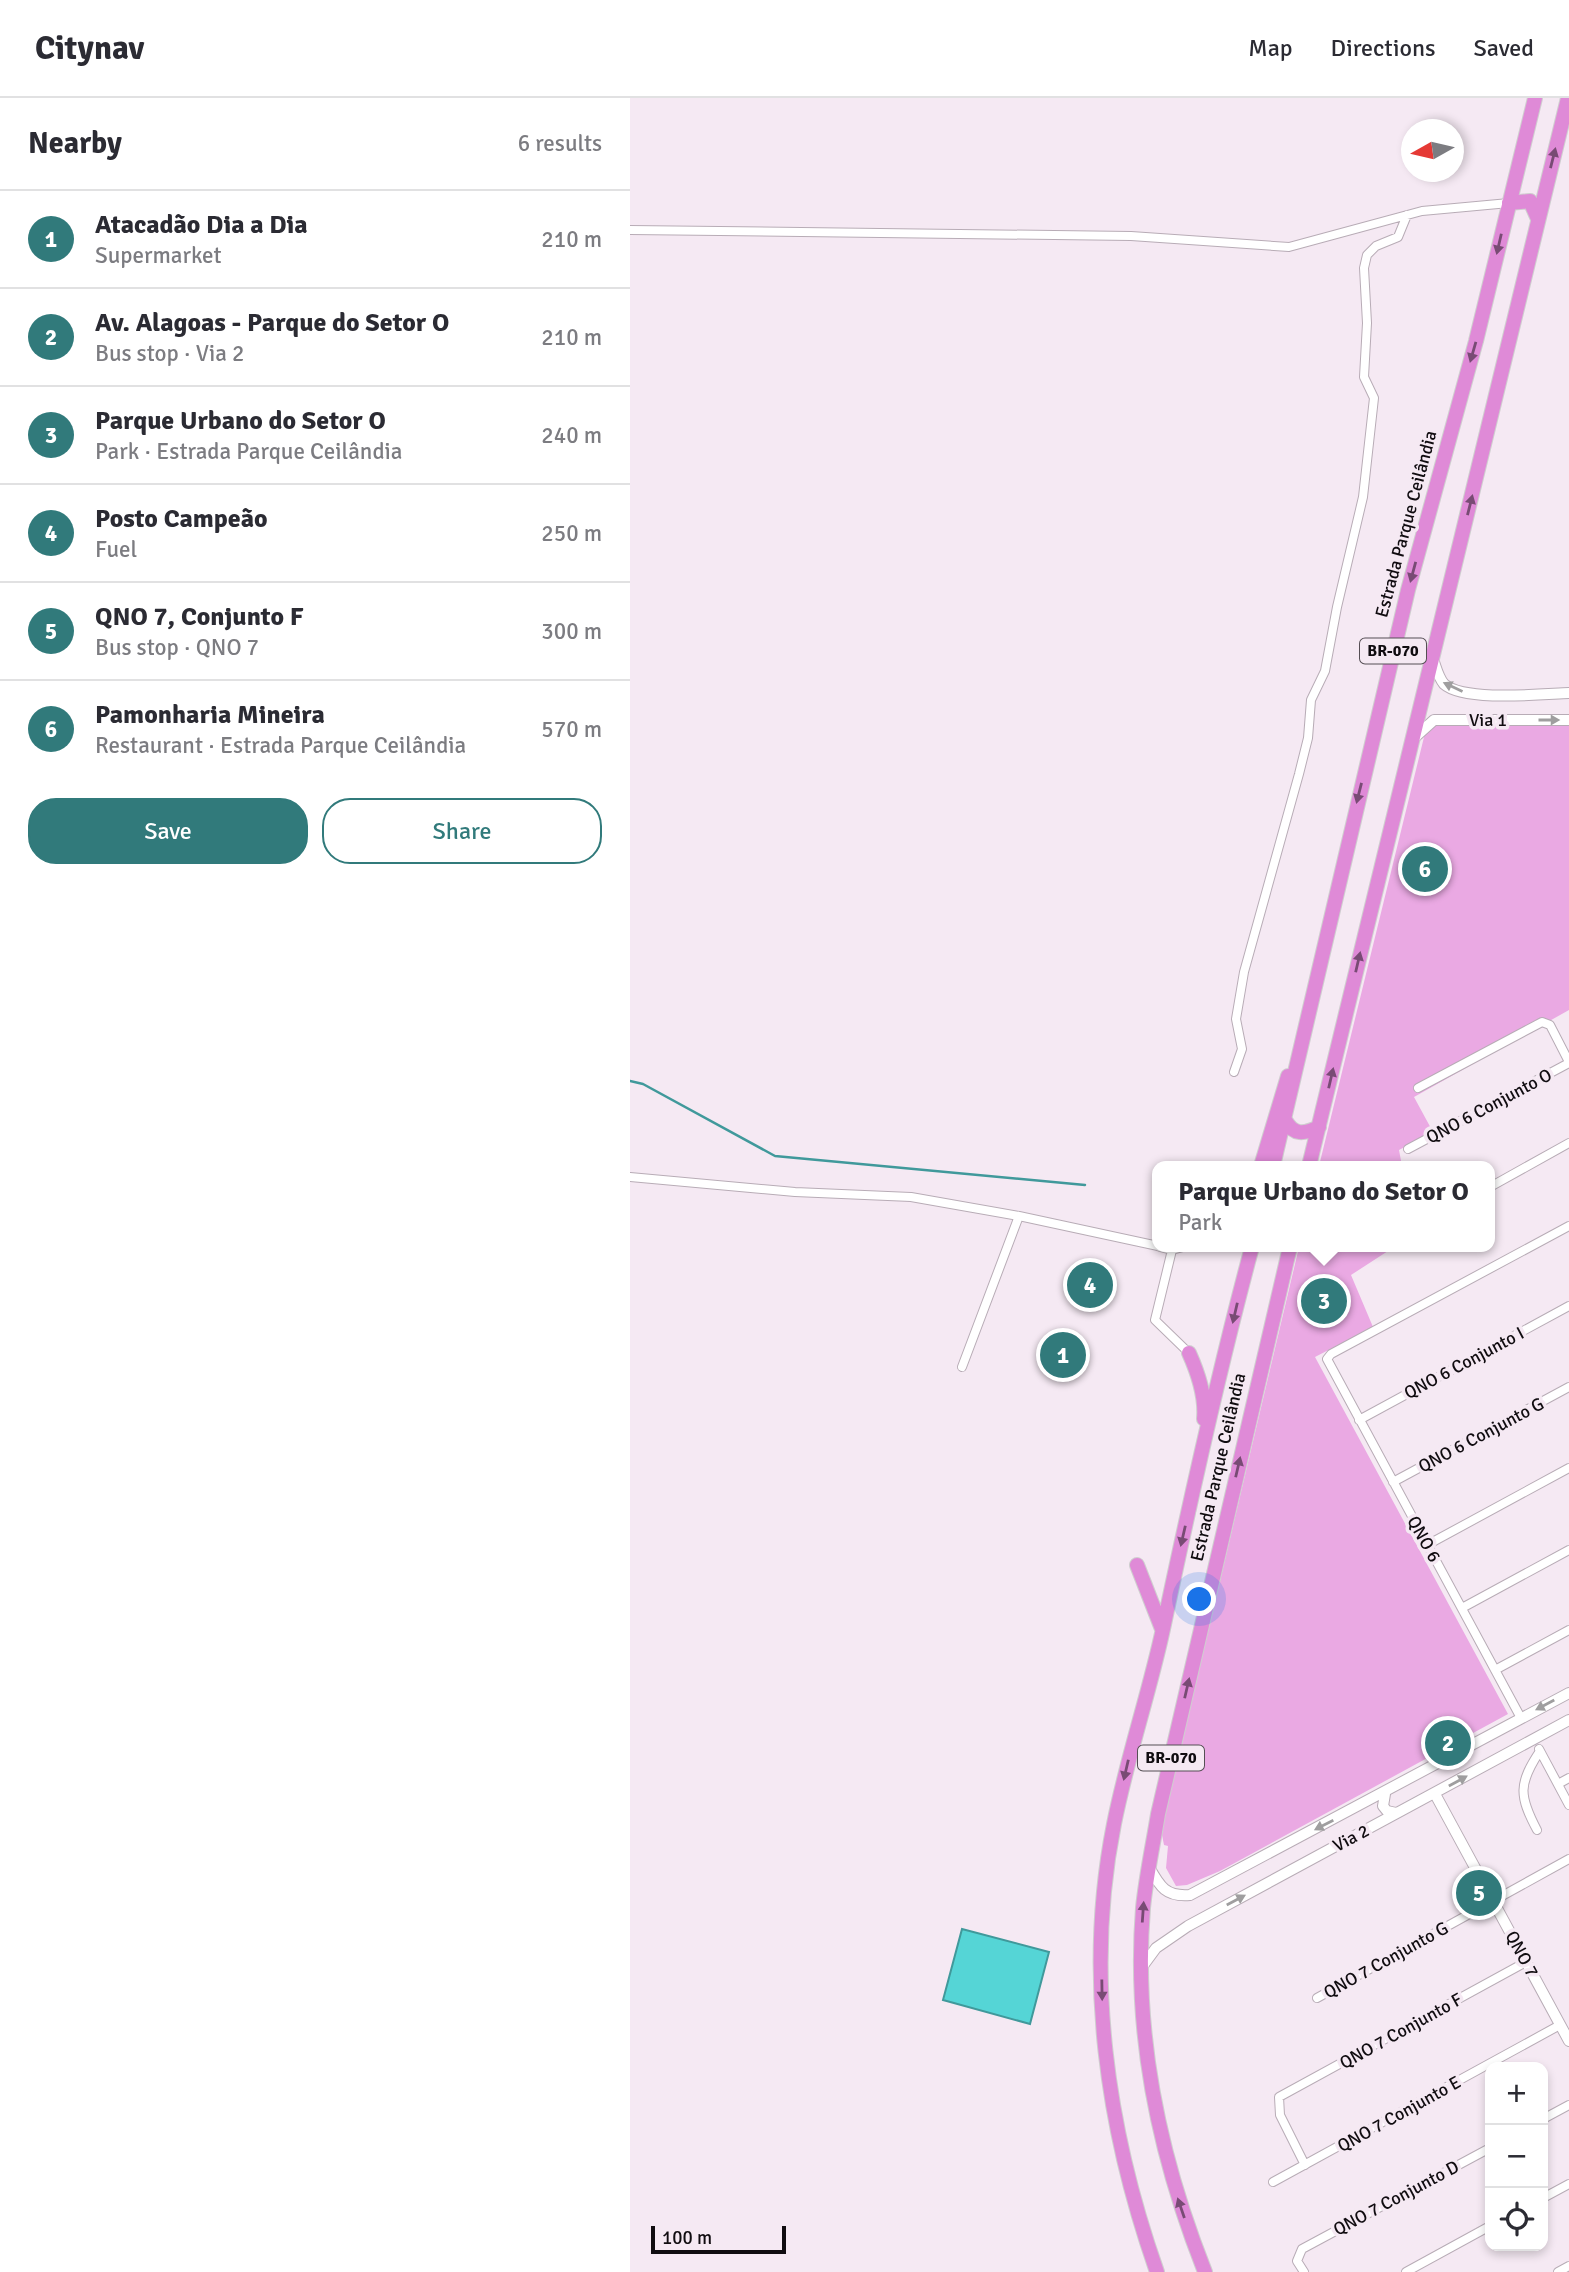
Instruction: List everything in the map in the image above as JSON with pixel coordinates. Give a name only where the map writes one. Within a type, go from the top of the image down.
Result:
[{"type":"highway","name":"Estrada Parque Ceilândia","points":[[1274,1161],[1408,590],[1476,341],[1535,98]]},
{"type":"highway","name":"BR-070","points":[[1311,1161],[1569,98]]},
{"type":"highway","points":[[1509,203],[1530,201],[1538,219]]},
{"type":"highway","points":[[1262,1161],[1281,1095],[1288,1076],[1300,1058]]},
{"type":"highway","points":[[1285,1120],[1293,1131],[1299,1133],[1319,1128]]},
{"type":"highway","name":"Estrada Parque Ceilândia","points":[[1157,2272],[1136,2213],[1119,2143],[1103,2028],[1102,1973],[1114,1825],[1163,1630],[1198,1469],[1251,1252]]},
{"type":"highway","name":"Estrada Parque Ceilândia","points":[[1205,2272],[1180,2208],[1150,2084],[1142,1967],[1143,1908],[1164,1787],[1289,1252]]},
{"type":"highway","points":[[1189,1353],[1197,1371],[1205,1408],[1198,1469]]},
{"type":"highway","points":[[1137,1566],[1163,1630]]},
{"type":"main road","name":"Via 1","points":[[1433,658],[1443,683],[1454,690],[1492,694],[1569,693]]},
{"type":"main road","name":"Via 1","points":[[1414,738],[1434,720],[1569,720]]},
{"type":"main road","name":"Via 2","points":[[1149,1867],[1160,1886],[1169,1894],[1190,1895],[1385,1794],[1569,1693]]},
{"type":"main road","name":"Via 2","points":[[1142,1967],[1156,1948],[1188,1926],[1569,1720]]},
{"type":"main road","points":[[1385,1794],[1383,1806],[1387,1811],[1396,1813]]},
{"type":"main road","name":"QNO 7","points":[[1435,1794],[1569,2041]]},
{"type":"street","points":[[630,230],[1138,236],[1289,247],[1407,215],[1509,203]]},
{"type":"street","points":[[1234,1072],[1242,1049],[1236,1019],[1244,972],[1300,774],[1308,738],[1311,700],[1325,671],[1363,497],[1374,398],[1364,377],[1367,323],[1364,268],[1367,255],[1376,246],[1398,237],[1407,215]]},
{"type":"street","points":[[1418,1088],[1538,1024],[1550,1025],[1569,1062]]},
{"type":"street","name":"QNO 6 Conjunto O","points":[[1408,1149],[1569,1062]]},
{"type":"street","points":[[1495,1183],[1569,1143]]},
{"type":"street","points":[[630,1177],[795,1192],[911,1197],[1019,1216],[1152,1244]]},
{"type":"street","points":[[962,1367],[1019,1216]]},
{"type":"street","name":"QNO 6","points":[[1521,1718],[1327,1359],[1331,1354],[1569,1226]]},
{"type":"street","points":[[1172,1252],[1155,1320],[1189,1353]]},
{"type":"street","name":"QNO 6 Conjunto I","points":[[1359,1420],[1569,1306]]},
{"type":"street","name":"QNO 6 Conjunto G","points":[[1393,1482],[1569,1387]]},
{"type":"street","points":[[1427,1545],[1569,1468]]},
{"type":"street","points":[[1462,1608],[1569,1550]]},
{"type":"street","points":[[1495,1670],[1569,1630]]},
{"type":"street","points":[[1534,1738],[1569,1805]]},
{"type":"street","points":[[1537,1830],[1523,1804],[1523,1788],[1540,1751]]},
{"type":"street","points":[[1558,1784],[1569,1778]]},
{"type":"street","name":"QNO 7 Conjunto G","points":[[1317,1998],[1569,1859]]},
{"type":"street","name":"QNO 7 Conjunto F","points":[[1306,2165],[1280,2115],[1277,2101],[1526,1962]]},
{"type":"street","name":"QNO 7 Conjunto E","points":[[1273,2182],[1560,2025]]},
{"type":"street","points":[[1548,2116],[1569,2105]]},
{"type":"street","name":"QNO 7 Conjunto D","points":[[1304,2272],[1297,2261],[1302,2249],[1485,2151]]},
{"type":"street","points":[[1548,2195],[1569,2184]]},
{"type":"street","points":[[1406,2272],[1485,2229]]},
{"type":"street","points":[[1558,2272],[1569,2266]]},
{"type":"shaded area","points":[[1569,723],[1569,1010],[1414,1097],[1433,1132],[1399,1150],[1401,1161],[1320,1161],[1425,733],[1436,725]]},
{"type":"shaded area","points":[[1298,1252],[1386,1252],[1351,1275],[1373,1327],[1315,1357],[1508,1714],[1220,1871],[1187,1885],[1176,1886],[1166,1868],[1168,1846],[1164,1845],[1161,1830]]},
{"type":"water","points":[[962,1929],[1049,1952],[1030,2024],[943,2000]]},
{"type":"waterway","points":[[630,1081],[643,1084],[775,1156],[1085,1185]]},
{"type":"place","name":"Pamonharia Mineira","points":[[1425,869]]},
{"type":"place","name":"Posto Campeão","points":[[1090,1285]]},
{"type":"place","name":"Parque Urbano do Setor O","points":[[1324,1301]]},
{"type":"place","name":"Atacadão Dia a Dia","points":[[1063,1355]]},
{"type":"place","name":"Av. Alagoas - Parque do Setor O","points":[[1448,1743]]},
{"type":"place","name":"QNO 7, Conjunto F","points":[[1479,1893]]}]
